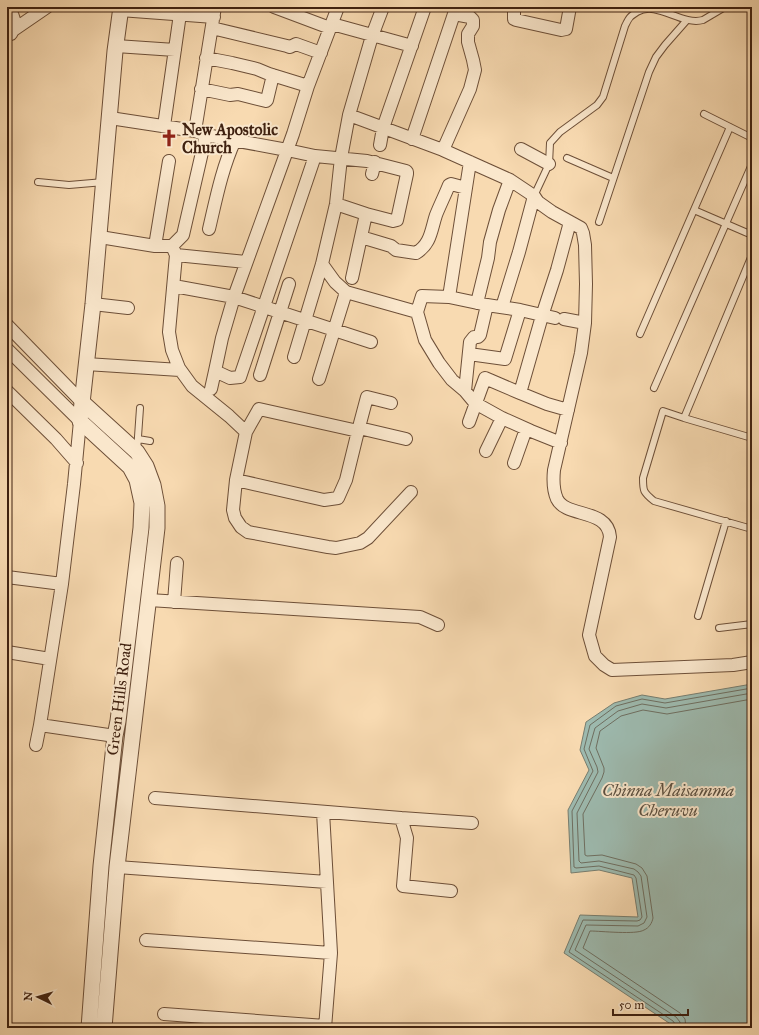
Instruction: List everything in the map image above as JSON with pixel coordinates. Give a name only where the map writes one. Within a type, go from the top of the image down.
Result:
[{"type":"street","points":[[7,7],[12,13],[14,19],[14,25],[10,34]]},
{"type":"street","points":[[10,34],[47,7]]},
{"type":"street","points":[[274,7],[331,26],[412,46]]},
{"type":"street","points":[[210,393],[222,338],[234,297],[297,123],[308,86],[338,7]]},
{"type":"street","points":[[294,357],[322,264],[336,204],[341,158],[349,114],[372,36],[383,7]]},
{"type":"street","points":[[380,145],[383,128],[425,7]]},
{"type":"street","points":[[514,7],[513,16],[516,20],[561,30],[566,29],[570,7]]},
{"type":"street","points":[[36,745],[62,584],[77,463],[80,421],[100,237],[120,9],[180,11],[213,17],[286,46],[290,47],[296,44],[321,53]]},
{"type":"street","points":[[412,139],[455,10],[473,20],[473,26],[468,34],[468,42],[474,60],[475,70],[470,89],[443,150]]},
{"type":"street","points":[[164,126],[180,11]]},
{"type":"street","points":[[213,17],[201,89],[200,133],[183,235],[174,250],[174,286],[169,332],[172,350],[180,370],[192,386],[210,393],[229,416],[246,432]]},
{"type":"street","points":[[116,46],[175,50]]},
{"type":"street","points":[[206,58],[257,68],[273,75],[308,86]]},
{"type":"street","points":[[201,89],[230,95],[238,94],[266,101],[273,75]]},
{"type":"street","points":[[349,114],[443,150],[510,180],[534,196],[538,202],[552,212],[581,228],[585,245],[585,323],[581,353],[553,480],[558,500],[566,507],[602,521],[608,526],[610,531],[589,635],[595,656],[604,665],[612,670],[733,665],[752,662]]},
{"type":"street","points":[[110,118],[164,126],[315,156],[341,158],[374,168],[407,172],[398,220],[393,221],[336,204]]},
{"type":"street","points":[[209,229],[221,178],[230,150],[235,140]]},
{"type":"street","points":[[521,149],[549,164]]},
{"type":"street","points":[[215,371],[230,378],[240,377],[315,156]]},
{"type":"street","points":[[155,246],[169,161]]},
{"type":"street","points":[[449,297],[470,162]]},
{"type":"street","points":[[465,391],[469,345],[471,339],[480,335],[482,304],[490,242],[499,210],[510,180]]},
{"type":"street","points":[[361,237],[391,246],[396,250],[416,253],[424,248],[428,241],[436,214],[449,185],[451,184],[466,188]]},
{"type":"street","points":[[502,307],[534,196]]},
{"type":"street","points":[[352,278],[366,214]]},
{"type":"street","points":[[520,392],[570,222]]},
{"type":"street","points":[[100,237],[246,262]]},
{"type":"street","points":[[322,264],[335,282],[346,292],[417,312]]},
{"type":"street","points":[[260,375],[289,284]]},
{"type":"street","points":[[174,286],[234,297],[371,342]]},
{"type":"street","points":[[319,379],[346,292]]},
{"type":"street","points":[[561,443],[502,418],[475,403],[465,391],[452,380],[430,350],[425,340],[417,312],[422,296],[449,297],[585,323]]},
{"type":"street","points":[[93,304],[128,308]]},
{"type":"street","points":[[469,354],[505,359],[520,310]]},
{"type":"street","points":[[7,325],[82,402]]},
{"type":"street","points":[[7,349],[80,421]]},
{"type":"street","points":[[86,364],[180,370]]},
{"type":"street","points":[[469,422],[485,378],[535,399],[568,410]]},
{"type":"street","points":[[7,391],[56,439],[77,463]]},
{"type":"street","points":[[236,480],[324,500],[338,498],[346,480],[367,398],[391,403]]},
{"type":"street","name":"Green Hills Road","points":[[82,402],[143,441],[146,466],[153,485],[157,506],[157,528],[117,867],[104,1028]]},
{"type":"street","points":[[406,439],[259,409],[246,432],[236,480],[233,510],[235,518],[241,527],[248,532],[336,548],[360,543],[368,538],[410,492]]},
{"type":"street","points":[[486,451],[502,418]]},
{"type":"street","name":"Green Hills Road","points":[[80,421],[130,467],[137,480],[142,503],[141,528],[115,736],[101,866],[89,1028]]},
{"type":"street","points":[[514,463],[526,429]]},
{"type":"street","points":[[174,602],[177,563]]},
{"type":"street","points":[[7,577],[62,584]]},
{"type":"street","points":[[149,600],[420,617],[438,625]]},
{"type":"street","points":[[7,652],[50,659]]},
{"type":"street","points":[[40,725],[115,736]]},
{"type":"street","points":[[156,798],[472,823]]},
{"type":"street","points":[[164,1014],[325,1027],[331,954],[324,812]]},
{"type":"street","points":[[401,818],[407,838],[403,886],[451,891]]},
{"type":"street","points":[[117,867],[327,882]]},
{"type":"street","points":[[146,940],[331,954]]},
{"type":"lane","points":[[534,196],[549,164],[550,143],[560,132],[597,105],[603,97],[629,18],[643,9],[651,9],[667,12],[687,20],[699,21],[725,7]]},
{"type":"lane","points":[[599,222],[649,72],[656,57],[687,20]]},
{"type":"lane","points":[[704,114],[752,138]]},
{"type":"lane","points":[[640,334],[730,127]]},
{"type":"lane","points":[[567,158],[613,178]]},
{"type":"lane","points":[[654,388],[752,164]]},
{"type":"lane","points":[[38,182],[69,185],[104,182]]},
{"type":"lane","points":[[694,210],[752,235]]},
{"type":"lane","points":[[684,418],[752,256]]},
{"type":"lane","points":[[140,408],[143,441]]},
{"type":"lane","points":[[752,438],[662,411],[643,478],[643,488],[647,496],[654,501],[752,528]]},
{"type":"lane","points":[[698,616],[726,521]]},
{"type":"lane","points":[[719,628],[752,624]]},
{"type":"water","name":"Chinna Maisamma Cheruvu","points":[[752,684],[752,1028],[670,1028],[672,1025],[564,953],[580,915],[638,917],[632,878],[599,870],[571,873],[568,810],[589,770],[580,750],[586,722],[614,703],[642,695],[665,699]]},
{"type":"place","name":"New Apostolic Church","points":[[169,138]]}]
